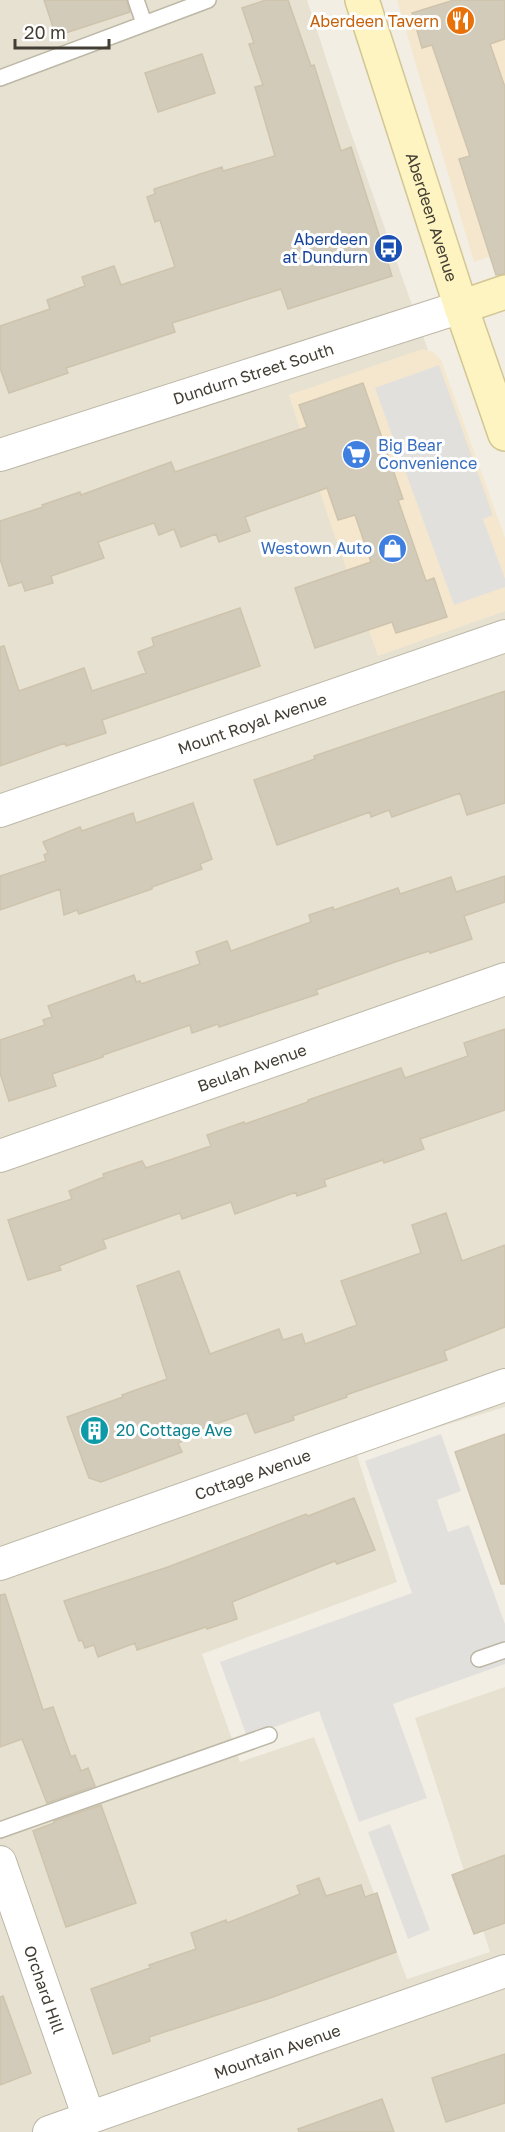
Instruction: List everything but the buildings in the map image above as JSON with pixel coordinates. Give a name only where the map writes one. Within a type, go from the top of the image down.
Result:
[{"type":"main road","name":"Aberdeen Avenue","points":[[362,0],[461,307],[505,434]]},
{"type":"main road","name":"Dundurn Street South","points":[[461,307],[505,292]]},
{"type":"street","name":"Dundurn Street South","points":[[0,455],[461,307]]},
{"type":"street","name":"Mount Royal Avenue","points":[[0,811],[505,636]]},
{"type":"street","name":"Beulah Avenue","points":[[0,1156],[505,979]]},
{"type":"street","name":"Cottage Avenue","points":[[0,1564],[505,1385]]},
{"type":"street","name":"Orchard Hill","points":[[0,1862],[89,2118]]},
{"type":"street","name":"Mountain Avenue","points":[[49,2132],[505,1971]]},
{"type":"lane","points":[[136,0],[144,23]]},
{"type":"lane","points":[[0,78],[208,0]]},
{"type":"lane","points":[[479,1659],[505,1650]]},
{"type":"lane","points":[[0,1830],[269,1735]]},
{"type":"shaded area","points":[[0,0],[307,0],[345,116],[428,350],[289,395],[378,655],[505,611],[505,1407],[356,1452],[397,1582],[202,1654],[240,1762],[314,1737],[407,1979],[490,1952],[415,1718],[505,1687],[505,2132],[0,2132]]},
{"type":"shaded area","points":[[397,0],[505,0],[505,251],[474,262]]},
{"type":"shaded area","points":[[422,349],[433,352],[441,360],[505,538],[505,611],[378,656],[332,529],[289,395]]},
{"type":"shaded area","points":[[439,365],[493,515],[483,519],[505,579],[505,587],[454,605],[375,388]]},
{"type":"shaded area","points":[[441,1434],[461,1491],[437,1500],[448,1532],[469,1525],[505,1624],[505,1664],[393,1704],[427,1798],[359,1822],[319,1711],[247,1737],[220,1662],[412,1593],[365,1461]]},
{"type":"shaded area","points":[[390,1824],[430,1930],[408,1939],[368,1832]]},
{"type":"place","name":"Aberdeen Tavern","points":[[460,21]]},
{"type":"place","name":"Aberdeen at Dundurn","points":[[389,248]]},
{"type":"place","name":"Big Bear Convenience","points":[[357,454]]},
{"type":"place","name":"Westown Auto","points":[[393,548]]},
{"type":"place","name":"20 Cottage Ave","points":[[95,1430]]}]
